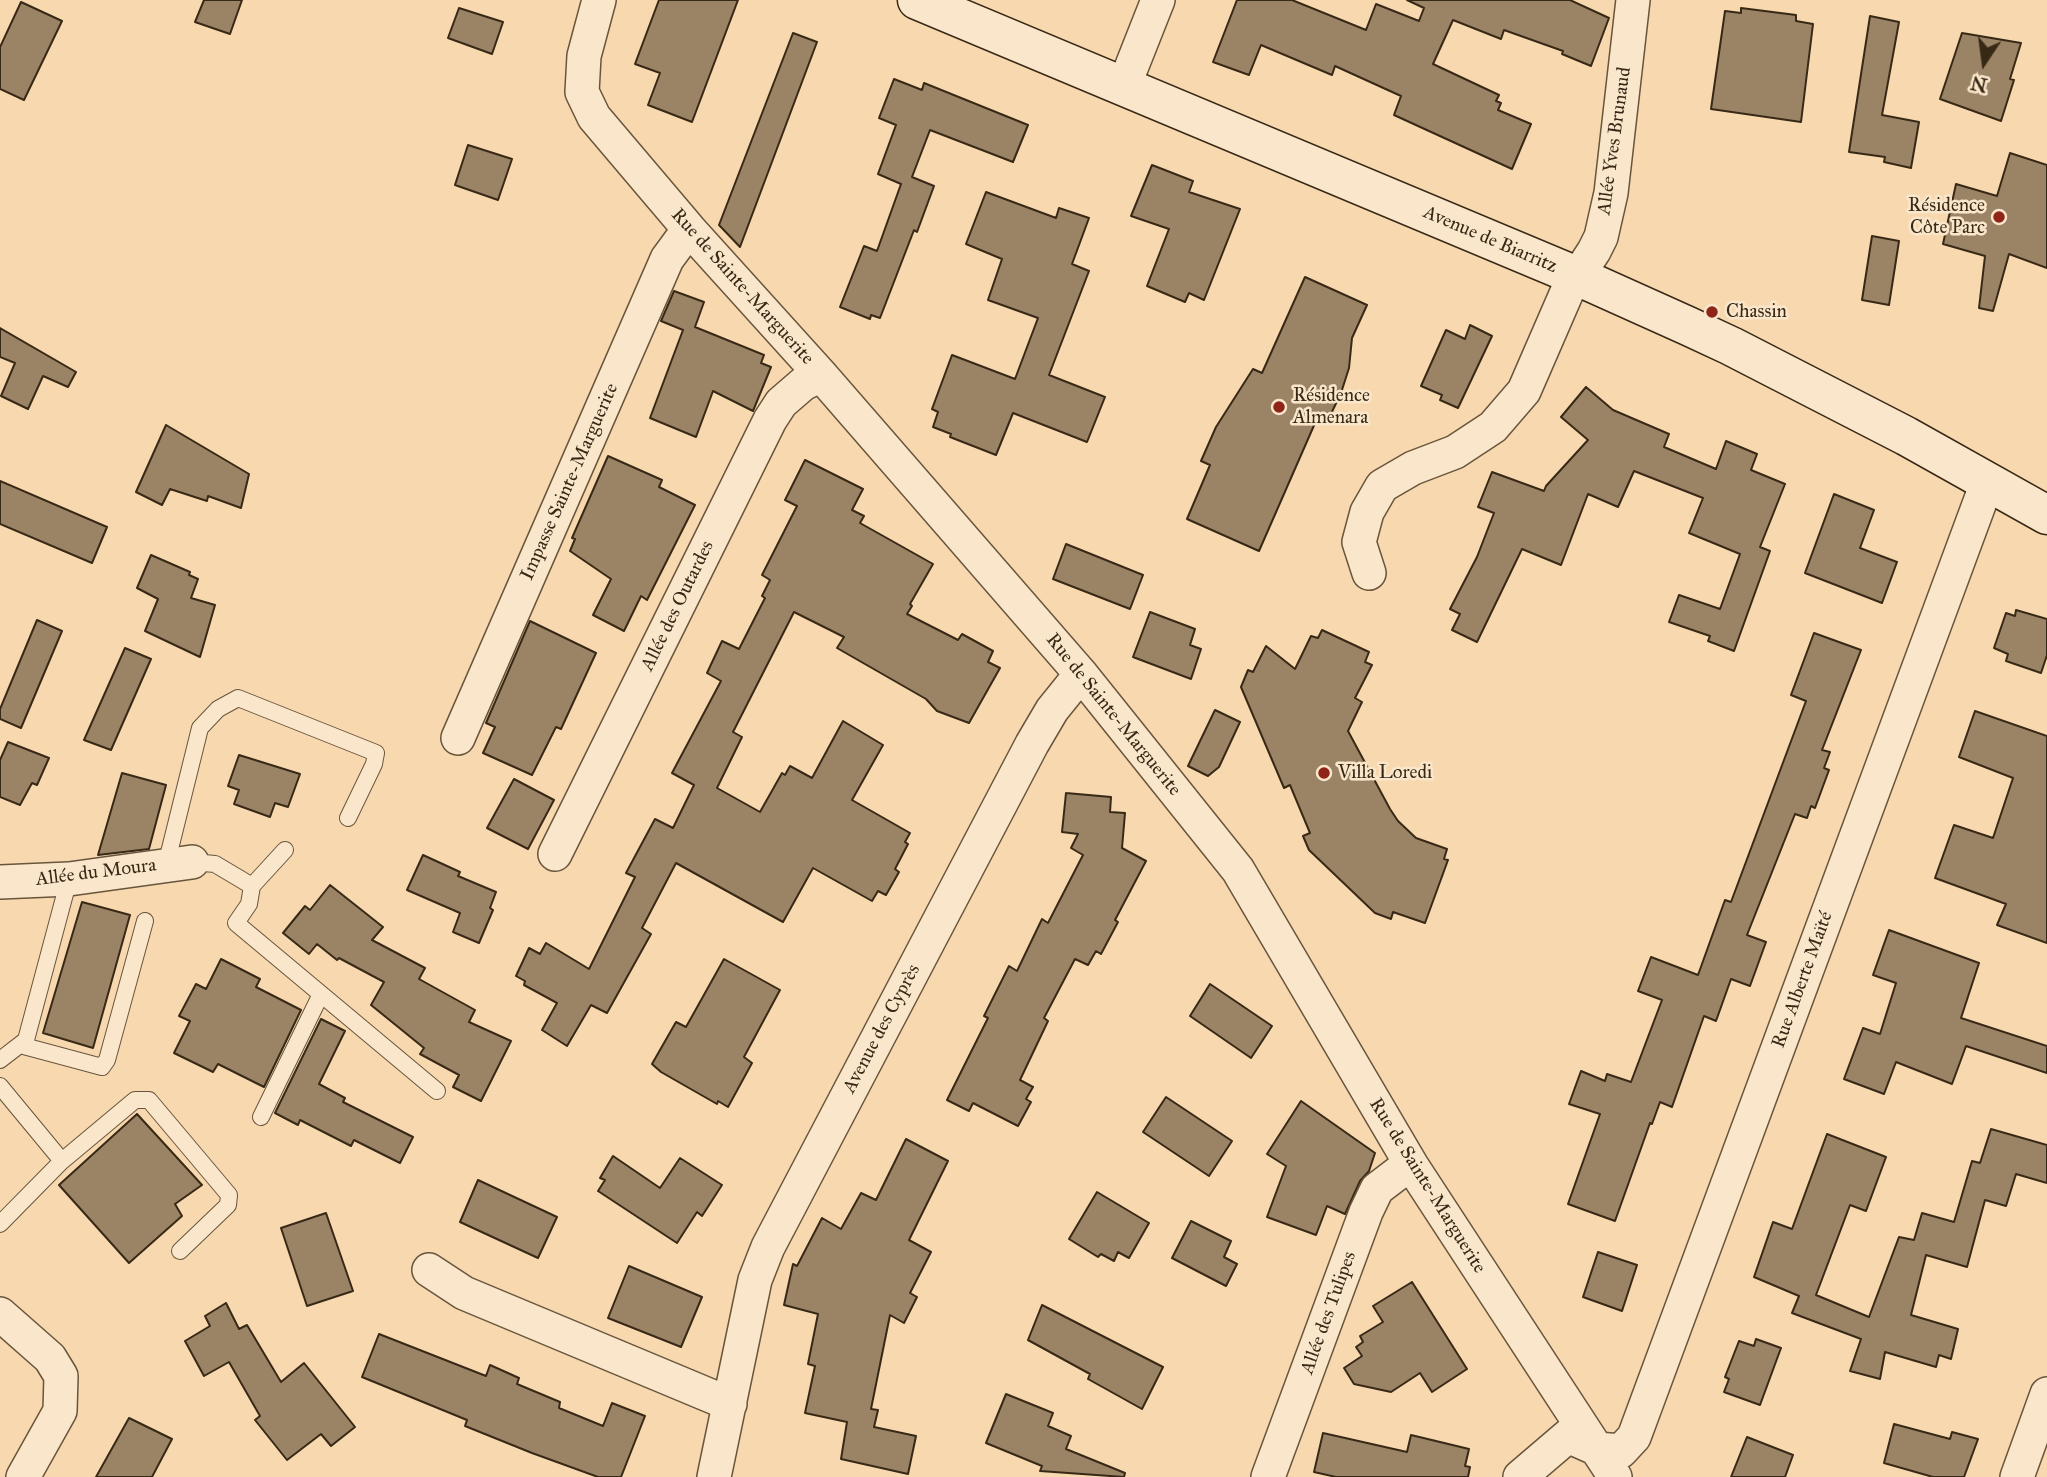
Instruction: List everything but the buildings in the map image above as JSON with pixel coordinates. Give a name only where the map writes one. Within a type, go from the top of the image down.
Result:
[{"type":"main road","name":"Avenue de Biarritz","points":[[916,0],[1579,277],[1731,346],[1906,436],[2047,515]]},
{"type":"street","name":"Rue de Sainte-Marguerite","points":[[599,0],[584,57],[583,92],[594,117],[689,229],[821,375],[1081,674],[1238,870],[1412,1166],[1615,1477]]},
{"type":"street","points":[[1124,86],[1158,0]]},
{"type":"street","name":"Allée Yves Brunaud","points":[[1369,573],[1359,542],[1367,512],[1382,486],[1413,468],[1455,452],[1493,427],[1524,391],[1567,292],[1590,261],[1601,237],[1611,193],[1633,0]]},
{"type":"street","name":"Impasse Sainte-Marguerite","points":[[458,738],[667,259],[689,229]]},
{"type":"street","name":"Allée des Outardes","points":[[555,854],[770,420],[781,403],[803,384],[821,375]]},
{"type":"street","name":"Rue Alberte Maïté","points":[[1597,1449],[1621,1451],[1634,1437],[1987,483]]},
{"type":"street","name":"Avenue des Cyprès","points":[[714,1477],[755,1280],[768,1247],[1032,744],[1052,710],[1081,674]]},
{"type":"street","name":"Allée du Moura","points":[[0,882],[69,879],[179,863]]},
{"type":"street","name":"Allée des Tulipes","points":[[1268,1477],[1366,1212],[1377,1189],[1398,1172],[1412,1166]]},
{"type":"street","points":[[429,1270],[464,1293],[730,1404]]},
{"type":"street","points":[[0,1314],[50,1358],[61,1376],[60,1411],[23,1477]]},
{"type":"street","points":[[2017,1477],[2047,1394]]},
{"type":"street","points":[[1520,1477],[1568,1436],[1597,1449]]},
{"type":"lane","points":[[252,886],[215,864],[179,863],[200,728],[218,709],[238,698],[376,752],[374,764],[348,818]]},
{"type":"lane","points":[[285,850],[252,886],[249,904],[236,923],[437,1091]]},
{"type":"lane","points":[[0,1060],[26,1040],[69,879]]},
{"type":"lane","points":[[20,1045],[102,1067],[107,1060],[145,921]]},
{"type":"lane","points":[[261,1117],[321,994]]},
{"type":"lane","points":[[0,1086],[62,1161]]},
{"type":"lane","points":[[0,1224],[62,1161],[135,1100],[149,1100],[229,1195],[228,1205],[180,1251]]},
{"type":"place","name":"Résidence Côte Parc","points":[[1999,217]]},
{"type":"place","name":"Chassin","points":[[1712,312]]},
{"type":"place","name":"Résidence Almenara","points":[[1279,407]]},
{"type":"place","name":"Villa Loredi","points":[[1324,773]]}]
